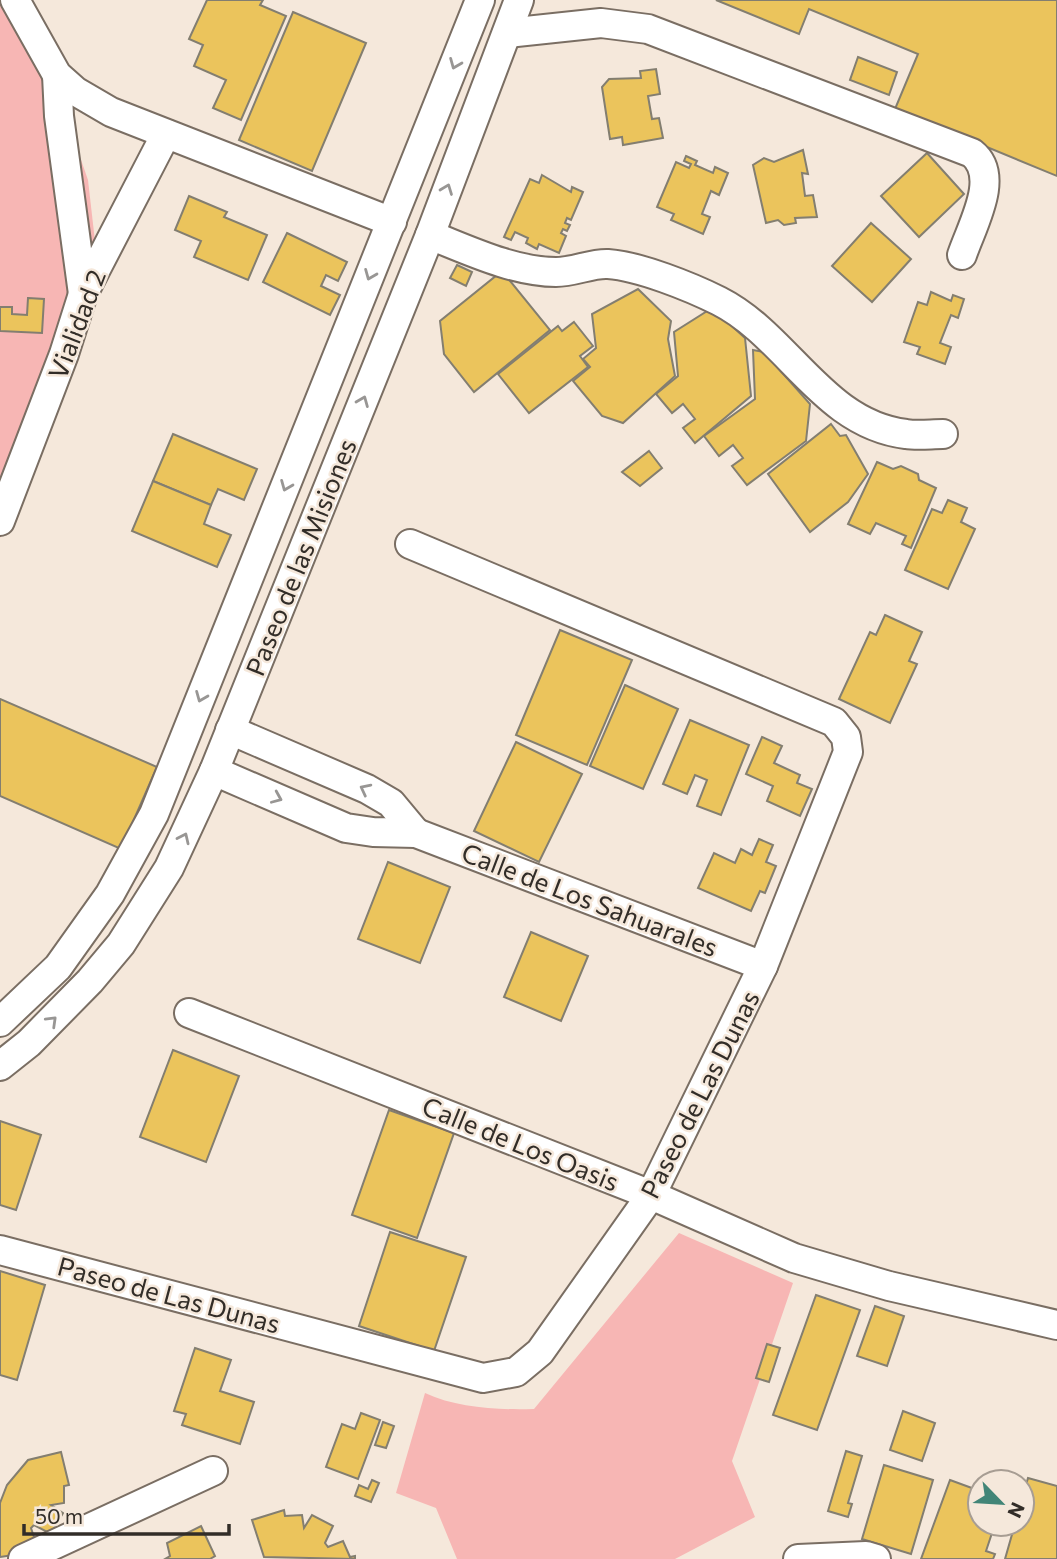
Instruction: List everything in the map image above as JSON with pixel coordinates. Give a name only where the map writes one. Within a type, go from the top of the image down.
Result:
[{"type":"street","points":[[15,0],[57,75],[75,91],[111,112],[392,222]]},
{"type":"street","name":"Paseo de las Misiones","points":[[0,1022],[58,967],[110,894],[154,814],[480,0]]},
{"type":"street","name":"Paseo de las Misiones","points":[[0,1066],[64,1010],[121,944],[169,868],[214,771],[429,235],[519,0]]},
{"type":"street","points":[[507,33],[601,23],[648,29],[972,153],[980,159],[986,180],[962,255]]},
{"type":"street","points":[[57,75],[59,116],[83,294]]},
{"type":"street","name":"Vialidad 2","points":[[0,521],[64,354],[83,294],[166,134]]},
{"type":"street","points":[[429,235],[477,253],[530,268],[555,272],[606,264],[633,269],[718,301],[754,323],[840,406],[869,423],[905,434],[943,434]]},
{"type":"street","name":"Paseo de Las Dunas","points":[[0,1250],[484,1378],[516,1372],[540,1352],[651,1195],[763,966],[848,752],[846,737],[834,722],[410,544]]},
{"type":"street","points":[[230,730],[366,789],[391,803],[416,833]]},
{"type":"street","points":[[214,771],[346,828],[416,833]]},
{"type":"street","name":"Calle de Los Sahuarales","points":[[416,833],[763,966]]},
{"type":"street","name":"Calle de Los Oasis","points":[[189,1013],[651,1195],[794,1258],[889,1286],[1057,1325]]},
{"type":"street","points":[[23,1559],[213,1471]]},
{"type":"street","points":[[798,1559],[866,1556],[876,1559]]},
{"type":"shaded area","points":[[0,0],[3,0],[70,128],[88,180],[96,250],[77,341],[0,538]]},
{"type":"shaded area","points":[[679,1233],[793,1283],[732,1461],[755,1517],[675,1559],[457,1559],[436,1508],[396,1493],[425,1393],[450,1402],[478,1407],[534,1409]]},
{"type":"building","points":[[207,0],[263,0],[260,5],[286,16],[241,120],[213,108],[226,80],[194,66],[203,45],[189,39]]},
{"type":"building","points":[[716,0],[1057,0],[1057,176],[895,109],[918,54],[809,9],[799,34]]},
{"type":"building","points":[[293,12],[366,43],[312,171],[239,140]]},
{"type":"building","points":[[858,57],[897,72],[889,95],[850,80]]},
{"type":"building","points":[[656,69],[660,94],[648,96],[652,119],[659,118],[663,138],[623,145],[622,137],[610,139],[602,87],[609,79],[641,78],[640,71]]},
{"type":"building","points":[[803,150],[808,174],[802,173],[805,196],[813,195],[817,217],[795,218],[796,223],[784,225],[778,220],[766,223],[753,165],[764,158],[774,162]]},
{"type":"building","points":[[927,153],[964,194],[919,237],[881,196]]},
{"type":"building","points":[[686,156],[697,161],[695,165],[713,173],[715,167],[728,173],[719,195],[711,191],[702,214],[710,217],[703,234],[671,220],[674,214],[657,207],[676,162],[689,168],[691,164],[684,161]]},
{"type":"building","points":[[542,175],[571,192],[572,187],[583,192],[571,220],[567,218],[565,223],[570,225],[567,231],[563,229],[561,233],[566,236],[559,253],[539,244],[537,249],[526,243],[528,238],[515,232],[511,240],[504,237],[530,179],[539,183]]},
{"type":"building","points":[[189,196],[227,212],[224,217],[267,235],[248,280],[194,257],[201,241],[175,230]]},
{"type":"building","points":[[871,223],[911,259],[872,302],[832,266]]},
{"type":"building","points":[[287,233],[347,262],[338,281],[326,275],[321,286],[340,295],[330,315],[263,282]]},
{"type":"building","points":[[457,265],[472,272],[466,286],[450,278]]},
{"type":"building","points":[[502,271],[550,330],[474,392],[444,354],[440,321]]},
{"type":"building","points":[[638,289],[671,321],[668,339],[675,376],[623,423],[602,416],[573,381],[590,367],[583,359],[596,348],[592,314]]},
{"type":"building","points":[[931,292],[951,301],[953,295],[964,299],[958,318],[951,315],[940,343],[951,347],[945,364],[917,354],[920,347],[904,342],[918,302],[927,305]]},
{"type":"building","points":[[28,298],[44,299],[42,333],[0,331],[0,307],[12,307],[12,314],[27,315]]},
{"type":"building","points":[[712,308],[745,338],[751,396],[695,443],[683,428],[695,419],[683,404],[672,413],[656,394],[678,376],[674,332]]},
{"type":"building","points":[[574,322],[593,346],[580,356],[588,367],[529,413],[498,374],[558,326],[562,331]]},
{"type":"building","points":[[753,350],[764,352],[810,404],[806,441],[747,485],[732,466],[743,458],[733,445],[719,456],[704,436],[755,399]]},
{"type":"building","points":[[831,424],[840,436],[846,435],[868,474],[848,502],[810,532],[768,474]]},
{"type":"building","points":[[173,434],[257,469],[244,500],[218,489],[211,505],[153,481]]},
{"type":"building","points":[[649,451],[662,468],[640,486],[622,472]]},
{"type":"building","points":[[877,462],[893,469],[901,466],[918,474],[919,480],[936,488],[911,548],[902,544],[906,536],[876,523],[870,534],[848,524]]},
{"type":"building","points":[[153,481],[211,505],[204,524],[231,535],[217,567],[132,531]]},
{"type":"building","points":[[948,500],[967,508],[961,522],[975,529],[948,589],[905,570],[932,509],[942,513]]},
{"type":"building","points":[[885,615],[922,632],[909,661],[917,664],[890,723],[839,699],[870,632],[876,635]]},
{"type":"building","points":[[560,630],[632,660],[587,765],[516,735]]},
{"type":"building","points":[[625,685],[678,709],[643,789],[590,766]]},
{"type":"building","points":[[0,699],[157,767],[121,849],[0,796]]},
{"type":"building","points":[[690,720],[749,745],[721,815],[697,806],[707,780],[695,775],[687,794],[663,784]]},
{"type":"building","points":[[762,737],[782,746],[774,763],[800,775],[797,783],[812,789],[800,816],[767,801],[773,786],[746,774]]},
{"type":"building","points":[[516,742],[582,774],[539,862],[474,831]]},
{"type":"building","points":[[759,839],[773,845],[766,862],[776,866],[765,893],[760,891],[751,911],[698,888],[714,853],[735,863],[741,849],[752,855]]},
{"type":"building","points":[[388,862],[450,887],[420,963],[358,939]]},
{"type":"building","points":[[531,932],[588,956],[561,1021],[504,997]]},
{"type":"building","points":[[173,1050],[239,1076],[206,1162],[140,1137]]},
{"type":"building","points":[[389,1110],[454,1133],[417,1238],[352,1215]]},
{"type":"building","points":[[0,1121],[41,1135],[16,1210],[0,1205]]},
{"type":"building","points":[[390,1232],[466,1257],[434,1351],[359,1326]]},
{"type":"building","points":[[0,1271],[45,1285],[17,1380],[0,1375]]},
{"type":"building","points":[[816,1295],[860,1310],[817,1430],[773,1415]]},
{"type":"building","points":[[875,1306],[904,1316],[887,1366],[857,1356]]},
{"type":"building","points":[[767,1344],[780,1348],[769,1382],[756,1378]]},
{"type":"building","points":[[195,1348],[231,1360],[220,1391],[254,1402],[240,1444],[182,1425],[186,1414],[174,1411]]},
{"type":"building","points":[[903,1411],[935,1423],[922,1461],[890,1450]]},
{"type":"building","points":[[361,1413],[380,1420],[358,1479],[326,1467],[342,1424],[355,1429]]},
{"type":"building","points":[[383,1422],[394,1426],[386,1448],[375,1445]]},
{"type":"building","points":[[846,1451],[862,1456],[848,1503],[852,1504],[848,1517],[828,1511]]},
{"type":"building","points":[[61,1452],[69,1485],[64,1486],[64,1503],[51,1505],[63,1513],[51,1534],[34,1525],[31,1528],[36,1543],[20,1554],[0,1557],[0,1503],[7,1485],[28,1460]]},
{"type":"building","points":[[884,1465],[933,1480],[911,1554],[862,1539]]},
{"type":"building","points":[[372,1480],[379,1483],[371,1502],[355,1496],[359,1485],[368,1489]]},
{"type":"building","points":[[950,1480],[966,1486],[966,1538],[990,1538],[986,1551],[995,1554],[993,1559],[921,1559]]},
{"type":"building","points":[[1036,1480],[1057,1486],[1057,1559],[1005,1559],[1011,1538],[1036,1538]]},
{"type":"building","points":[[284,1510],[285,1516],[302,1515],[304,1528],[312,1515],[333,1526],[325,1543],[328,1547],[343,1541],[350,1557],[355,1556],[355,1559],[264,1557],[252,1520]]},
{"type":"building","points":[[201,1526],[215,1556],[210,1559],[165,1559],[170,1556],[167,1543]]}]
